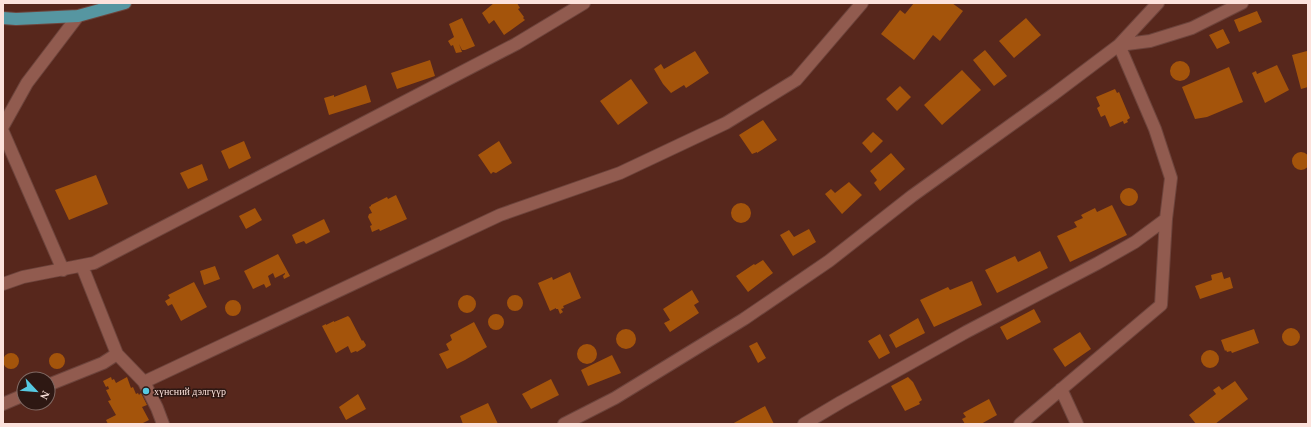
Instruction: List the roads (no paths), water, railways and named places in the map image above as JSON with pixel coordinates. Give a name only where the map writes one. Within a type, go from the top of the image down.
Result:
[{"type":"main road","points":[[3,18],[16,19],[78,16],[125,3]]},
{"type":"street","points":[[3,284],[24,277],[94,263],[509,48],[584,3]]},
{"type":"street","points":[[144,382],[500,215],[620,173],[726,123],[796,80],[862,3]]},
{"type":"street","points":[[564,424],[616,398],[744,318],[829,261],[912,196],[1119,46],[1158,3]]},
{"type":"street","points":[[1119,46],[1150,41],[1192,28],[1242,3]]},
{"type":"street","points":[[3,126],[28,83],[78,16]]},
{"type":"street","points":[[1020,424],[1161,305],[1166,219],[1171,178],[1155,129],[1119,46]]},
{"type":"street","points":[[3,132],[63,270]]},
{"type":"street","points":[[804,424],[840,402],[966,332],[1129,245],[1166,219]]},
{"type":"street","points":[[82,266],[118,354],[144,382],[157,408],[162,424]]},
{"type":"street","points":[[56,383],[103,363],[118,354]]},
{"type":"street","points":[[1062,389],[1077,424]]},
{"type":"street","points":[[3,404],[16,398]]},
{"type":"place","name":"хүнсний дэлгүүр","points":[[146,391]]}]
